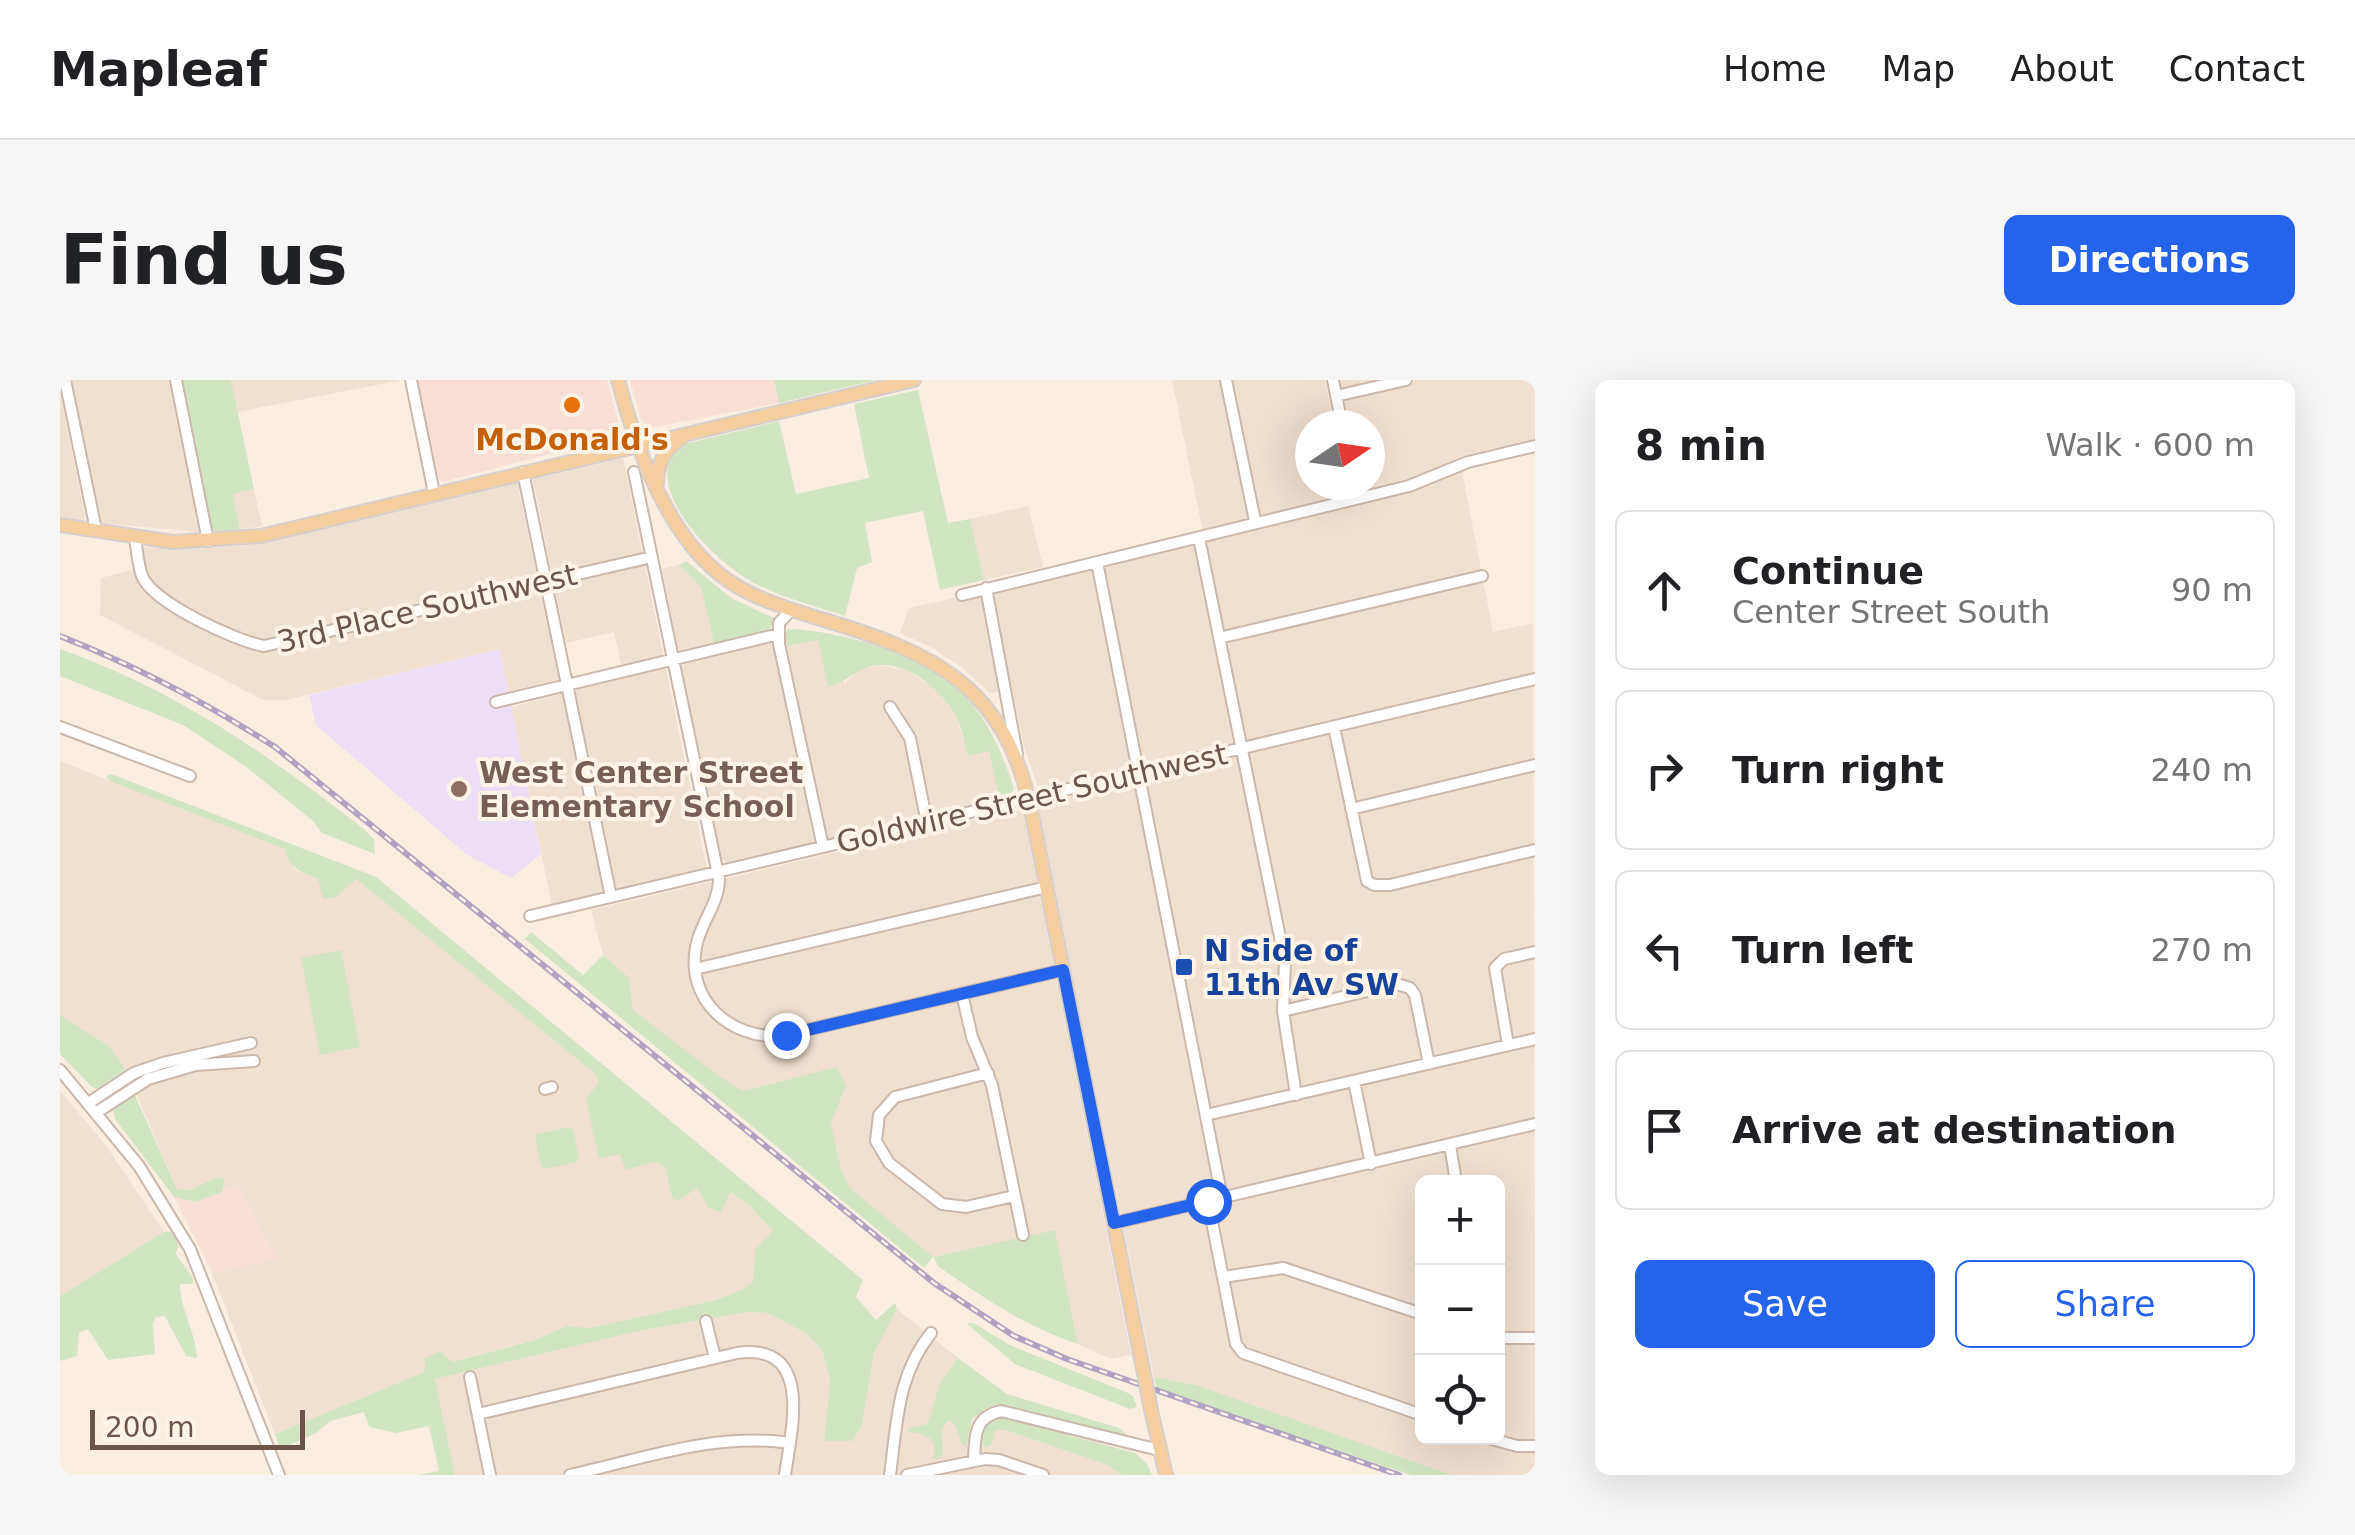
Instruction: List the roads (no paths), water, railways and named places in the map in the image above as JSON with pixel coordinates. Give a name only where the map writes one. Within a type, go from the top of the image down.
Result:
[{"type":"main road","points":[[618,380],[630,425],[668,512],[698,554],[718,574],[767,601],[923,655],[967,684],[988,708],[1017,757],[1029,799],[1166,1475]]},
{"type":"main road","points":[[60,525],[136,538],[208,540],[261,536],[914,380]]},
{"type":"main road","points":[[656,486],[658,468],[668,448],[690,433]]},
{"type":"street","points":[[65,380],[96,530]]},
{"type":"street","points":[[176,380],[208,540]]},
{"type":"street","points":[[411,380],[434,493]]},
{"type":"street","points":[[1226,380],[1255,522]]},
{"type":"street","points":[[1332,380],[1339,410]]},
{"type":"street","points":[[1336,396],[1406,380]]},
{"type":"street","points":[[1385,492],[1468,462],[1535,446]]},
{"type":"street","points":[[523,472],[611,897]]},
{"type":"street","points":[[634,472],[716,872],[718,892],[697,942],[696,968],[701,992],[722,1020],[755,1035],[786,1035],[1063,970]]},
{"type":"street","points":[[962,595],[1348,500]]},
{"type":"street","name":"3rd Place Southwest","points":[[136,538],[142,575],[159,596],[236,638],[264,646],[652,557]]},
{"type":"street","points":[[1199,538],[1285,962],[1283,1010],[1296,1094]]},
{"type":"street","points":[[1097,562],[1222,1198]]},
{"type":"street","points":[[1219,638],[1482,576]]},
{"type":"street","points":[[986,588],[1017,757]]},
{"type":"street","points":[[790,610],[779,623],[779,634],[823,847]]},
{"type":"street","points":[[496,702],[779,634]]},
{"type":"street","name":"Goldwire Street Southwest","points":[[530,916],[1535,679]]},
{"type":"street","points":[[988,708],[1006,690]]},
{"type":"street","points":[[890,706],[910,738],[928,823]]},
{"type":"street","points":[[1334,727],[1364,874],[1374,885],[1535,850]]},
{"type":"street","points":[[60,728],[190,776]]},
{"type":"street","points":[[1351,809],[1535,765]]},
{"type":"street","points":[[696,968],[1047,886]]},
{"type":"street","points":[[1508,1045],[1495,968],[1504,958],[1535,952]]},
{"type":"street","points":[[1283,1010],[1398,984],[1410,988],[1415,995],[1429,1064]]},
{"type":"street","points":[[962,994],[975,1048],[988,1073],[1023,1236]]},
{"type":"street","points":[[1206,1116],[1535,1039]]},
{"type":"street","points":[[94,1107],[134,1073],[252,1043]]},
{"type":"street","points":[[94,1107],[148,1079],[196,1065],[254,1061]]},
{"type":"street","points":[[60,1070],[139,1166],[190,1248],[279,1475]]},
{"type":"street","points":[[988,1073],[895,1097],[878,1116],[876,1141],[889,1163],[942,1204],[966,1208],[1014,1196]]},
{"type":"street","points":[[1354,1080],[1371,1164]]},
{"type":"street","points":[[1114,1223],[1535,1124]]},
{"type":"street","points":[[1450,1145],[1455,1175]]},
{"type":"street","points":[[1208,1201],[1236,1344],[1243,1354],[1415,1413]]},
{"type":"street","points":[[1223,1277],[1283,1268],[1415,1312]]},
{"type":"street","points":[[706,1321],[715,1358]]},
{"type":"street","points":[[890,1475],[904,1382],[911,1362],[931,1334]]},
{"type":"street","points":[[1505,1338],[1535,1338]]},
{"type":"street","points":[[478,1414],[755,1352],[782,1366],[792,1382],[794,1399],[784,1475]]},
{"type":"street","points":[[470,1377],[490,1475]]},
{"type":"street","points":[[974,1459],[976,1432],[982,1419],[994,1412],[1159,1450]]},
{"type":"street","points":[[570,1475],[724,1441],[762,1439],[789,1443]]},
{"type":"street","points":[[1505,1443],[1535,1446]]},
{"type":"street","points":[[907,1475],[974,1459],[1000,1460],[1038,1474]]},
{"type":"railway","points":[[60,636],[170,686],[275,747],[934,1283],[1014,1336],[1067,1359],[1399,1475]]},
{"type":"place","name":"McDonald's","points":[[572,405]]},
{"type":"place","name":"West Center Street Elementary School","points":[[459,789]]},
{"type":"place","name":"N Side of 11th Av SW","points":[[1184,967]]}]
